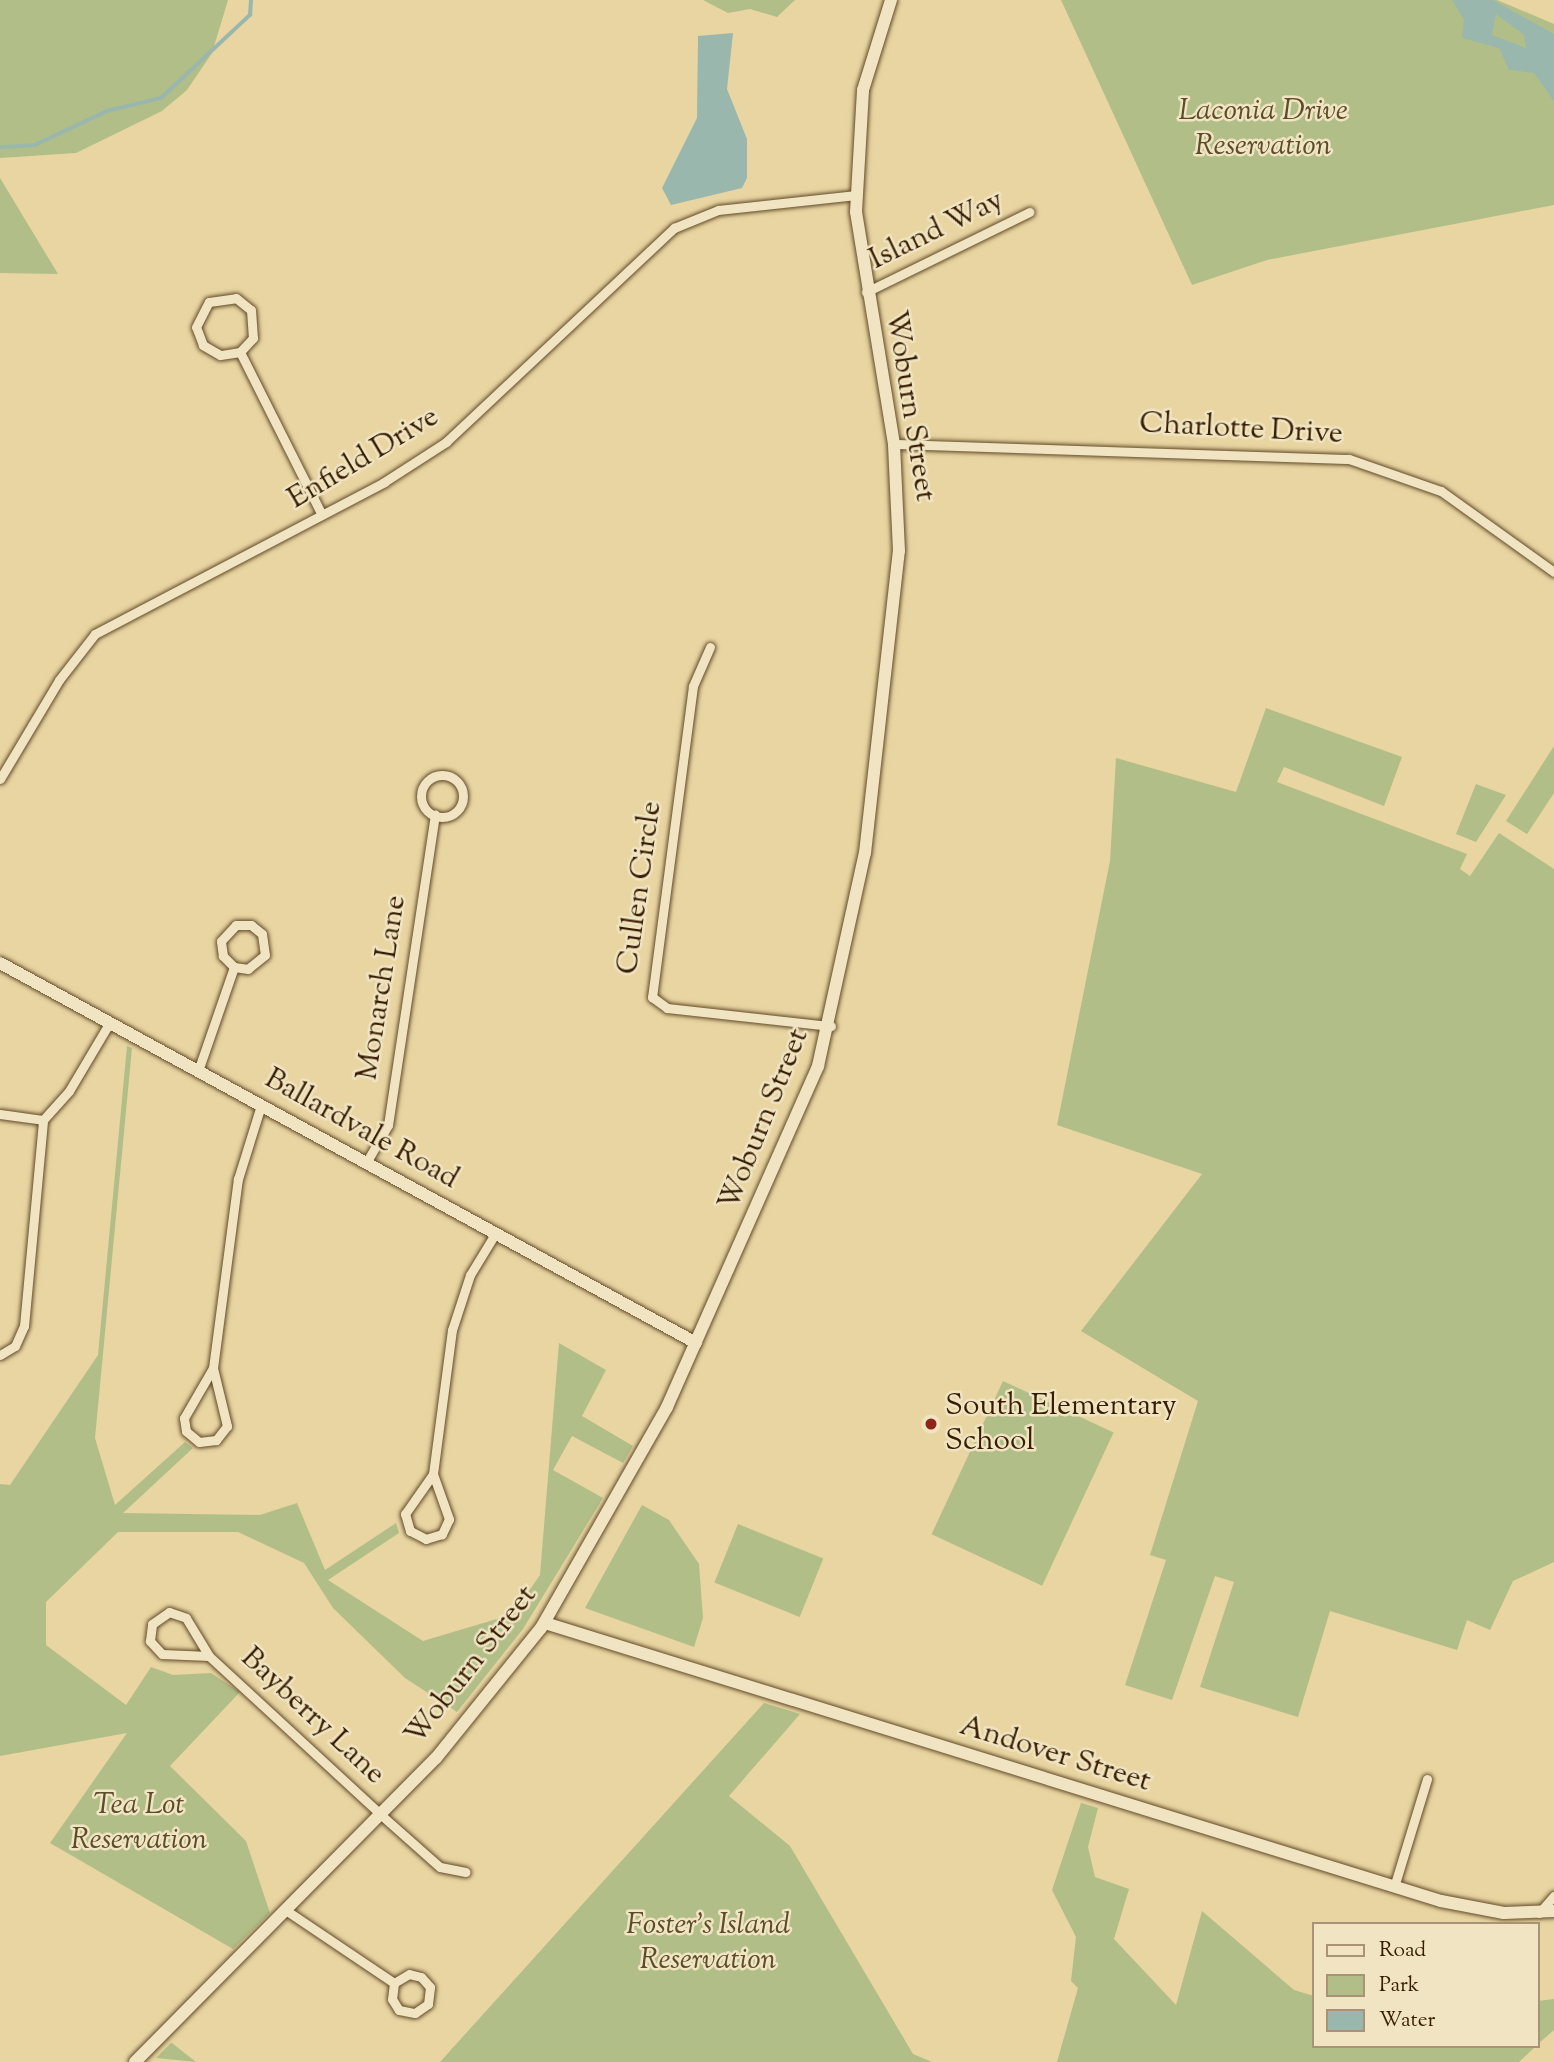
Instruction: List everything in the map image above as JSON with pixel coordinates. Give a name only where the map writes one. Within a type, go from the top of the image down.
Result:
[{"type":"street","name":"Woburn Street","points":[[135,2062],[436,1758],[545,1623],[636,1467],[696,1343],[802,1109],[832,1026],[865,853],[895,603],[900,522],[894,444],[866,292],[856,195],[867,69],[891,0]]},
{"type":"street","name":"Enfield Drive","points":[[0,779],[59,680],[95,634],[411,466],[460,431],[681,224],[733,207],[856,195]]},
{"type":"street","name":"Island Way","points":[[866,292],[1029,212]]},
{"type":"street","points":[[236,298],[251,310],[253,338],[240,352],[220,355],[203,345],[197,317],[209,302],[236,298]]},
{"type":"street","points":[[240,352],[322,514]]},
{"type":"street","name":"Charlotte Drive","points":[[894,444],[1349,459],[1441,491],[1554,572]]},
{"type":"street","name":"Cullen Circle","points":[[710,647],[693,686],[652,997],[667,1008],[832,1026]]},
{"type":"street","name":"Monarch Lane","points":[[366,1163],[387,1125],[435,815],[422,800],[424,786],[448,775],[459,782],[463,802],[455,813],[435,815]]},
{"type":"street","points":[[251,925],[262,934],[265,955],[248,969],[234,967],[223,956],[221,942],[232,927],[251,925]]},
{"type":"street","name":"Ballardvale Road","points":[[0,963],[696,1343]]},
{"type":"street","points":[[198,1072],[234,967]]},
{"type":"street","points":[[0,1355],[15,1346],[24,1326],[43,1120],[69,1091],[110,1022]]},
{"type":"street","points":[[213,1368],[228,1422],[220,1437],[204,1443],[189,1435],[184,1418],[213,1368],[238,1179],[261,1105]]},
{"type":"street","points":[[0,1114],[43,1120]]},
{"type":"street","points":[[433,1474],[405,1514],[410,1531],[426,1539],[442,1534],[449,1519],[433,1474],[452,1330],[470,1275],[495,1234]]},
{"type":"street","name":"Bayberry Lane","points":[[209,1656],[162,1654],[150,1641],[152,1624],[164,1613],[182,1615],[209,1656],[380,1814],[440,1867],[466,1872]]},
{"type":"street","name":"Andover Street","points":[[545,1623],[1394,1887],[1490,1911],[1554,1911]]},
{"type":"street","points":[[1394,1887],[1427,1779]]},
{"type":"street","points":[[1539,1913],[1554,1896]]},
{"type":"street","points":[[287,1911],[394,1983]]},
{"type":"street","points":[[408,1974],[421,1977],[430,1987],[428,2004],[419,2012],[403,2012],[392,1999],[394,1983],[408,1974]]},
{"type":"green space","points":[[0,0],[228,0],[212,53],[187,90],[162,111],[76,153],[0,158]]},
{"type":"green space","points":[[703,0],[795,0],[777,17],[750,9],[728,13]]},
{"type":"green space","name":"Laconia Drive Reservation","points":[[1061,0],[1497,0],[1554,24],[1554,205],[1267,260],[1192,285]]},
{"type":"green space","points":[[0,178],[58,274],[0,273]]},
{"type":"green space","points":[[1266,708],[1402,757],[1384,806],[1284,767],[1277,782],[1467,854],[1460,869],[1470,876],[1499,833],[1554,869],[1554,1562],[1513,1581],[1490,1630],[1467,1620],[1457,1650],[1330,1611],[1298,1717],[1200,1687],[1234,1582],[1215,1576],[1172,1700],[1125,1685],[1166,1560],[1150,1555],[1198,1401],[1081,1331],[1202,1174],[1057,1125],[1110,861],[1116,758],[1236,792]]},
{"type":"green space","points":[[1554,746],[1554,793],[1527,834],[1506,821]]},
{"type":"green space","points":[[1476,784],[1506,795],[1476,842],[1456,834]]},
{"type":"green space","name":"Tea Lot Reservation","points":[[127,1046],[132,1048],[95,1438],[115,1505],[185,1442],[193,1448],[123,1513],[260,1515],[297,1503],[325,1570],[396,1523],[399,1533],[328,1580],[423,1641],[513,1614],[540,1575],[559,1343],[606,1370],[582,1416],[633,1446],[623,1463],[572,1436],[553,1470],[603,1498],[523,1629],[457,1712],[405,1678],[333,1608],[304,1563],[238,1532],[118,1532],[46,1602],[46,1645],[126,1705],[151,1667],[173,1675],[211,1673],[240,1692],[170,1766],[246,1841],[270,1913],[233,1949],[50,1843],[127,1733],[0,1756],[0,1484],[10,1485],[98,1355]]},
{"type":"green space","points":[[1003,1381],[1114,1433],[1042,1586],[932,1534]]},
{"type":"green space","points":[[642,1505],[669,1520],[699,1564],[703,1618],[694,1647],[585,1608]]},
{"type":"green space","points":[[738,1524],[823,1558],[800,1617],[714,1582]]},
{"type":"green space","name":"Foster's Island Reservation","points":[[764,1703],[800,1714],[729,1796],[790,1846],[913,2054],[932,2062],[440,2062]]},
{"type":"green space","points":[[1081,1803],[1098,1808],[1088,1847],[1095,1877],[1129,1889],[1114,1939],[1176,2005],[1202,1911],[1294,1990],[1312,1995],[1312,2048],[1534,2048],[1519,2062],[1057,2062],[1078,1988],[1071,1981],[1076,1937],[1052,1890]]},
{"type":"green space","points":[[1554,1999],[1554,2030],[1540,2042],[1540,2001]]},
{"type":"green space","points":[[172,2043],[196,2062],[156,2058]]},
{"type":"water","points":[[1452,0],[1493,0],[1554,34],[1554,101],[1534,73],[1509,70],[1499,48],[1462,38],[1464,20]],"holes":[[[1496,14],[1524,35],[1526,48],[1492,35]]]},
{"type":"water","points":[[733,33],[727,89],[747,139],[747,178],[742,188],[671,205],[662,188],[697,118],[698,36]]},
{"type":"waterway","points":[[0,147],[35,145],[107,111],[161,98],[250,15],[251,0]]},
{"type":"place","name":"South Elementary School","points":[[931,1424]]}]
